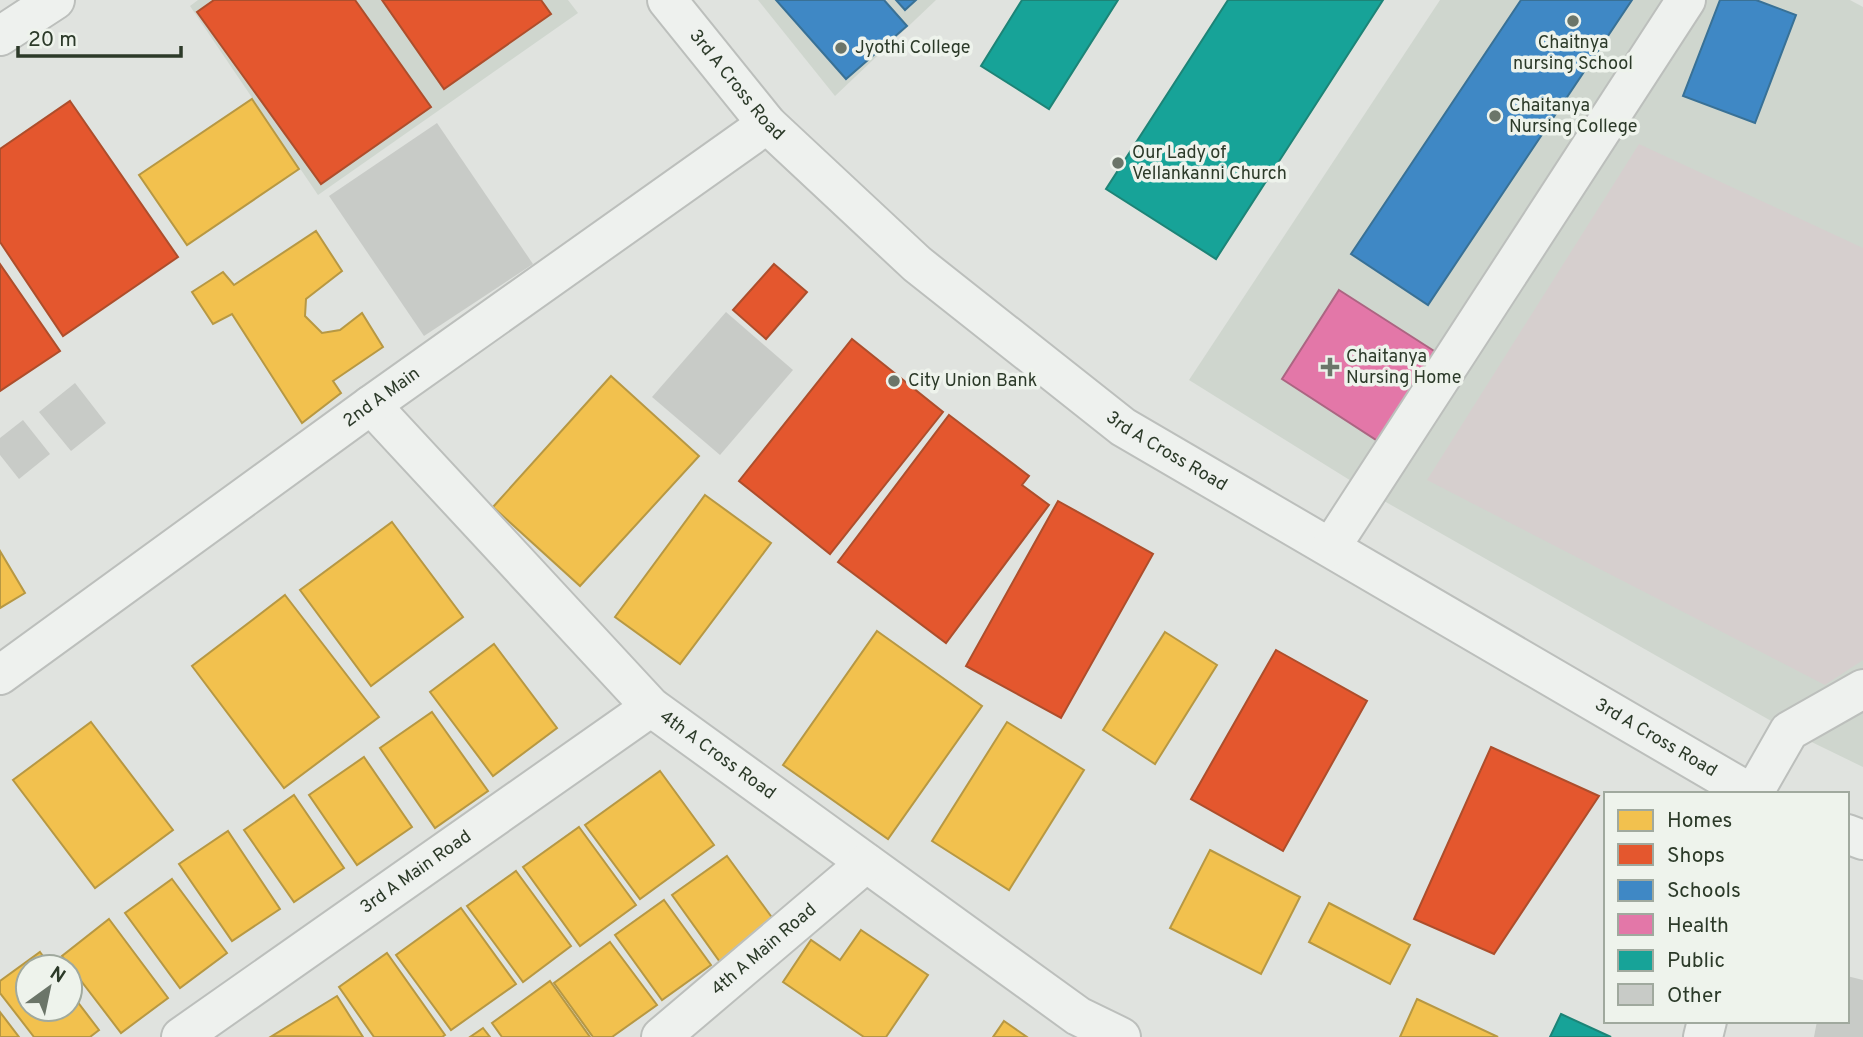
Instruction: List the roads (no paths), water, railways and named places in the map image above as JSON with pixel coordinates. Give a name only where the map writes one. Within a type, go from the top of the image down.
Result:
[{"type":"street","points":[[0,36],[55,0]]},
{"type":"street","name":"3rd A Cross Road","points":[[667,0],[767,124],[917,264],[1123,427],[1750,792]]},
{"type":"street","points":[[1331,547],[1686,0]]},
{"type":"street","name":"2nd A Main","points":[[0,675],[371,405],[767,124]]},
{"type":"street","name":"4th A Cross Road","points":[[371,405],[650,707],[1078,1016],[1121,1037]]},
{"type":"street","points":[[1754,792],[1789,731],[1863,690]]},
{"type":"street","name":"3rd A Main Road","points":[[181,1037],[650,707]]},
{"type":"street","name":"4th A Main Road","points":[[665,1036],[866,863]]},
{"type":"place","name":"Chaitnya nursing School","points":[[1573,21]]},
{"type":"place","name":"Jyothi College","points":[[841,48]]},
{"type":"place","name":"Chaitanya Nursing College","points":[[1495,116]]},
{"type":"place","name":"Our Lady of Vellankanni Church","points":[[1118,163]]},
{"type":"place","name":"Chaitanya Nursing Home","points":[[1330,367]]},
{"type":"place","name":"City Union Bank","points":[[894,381]]}]
